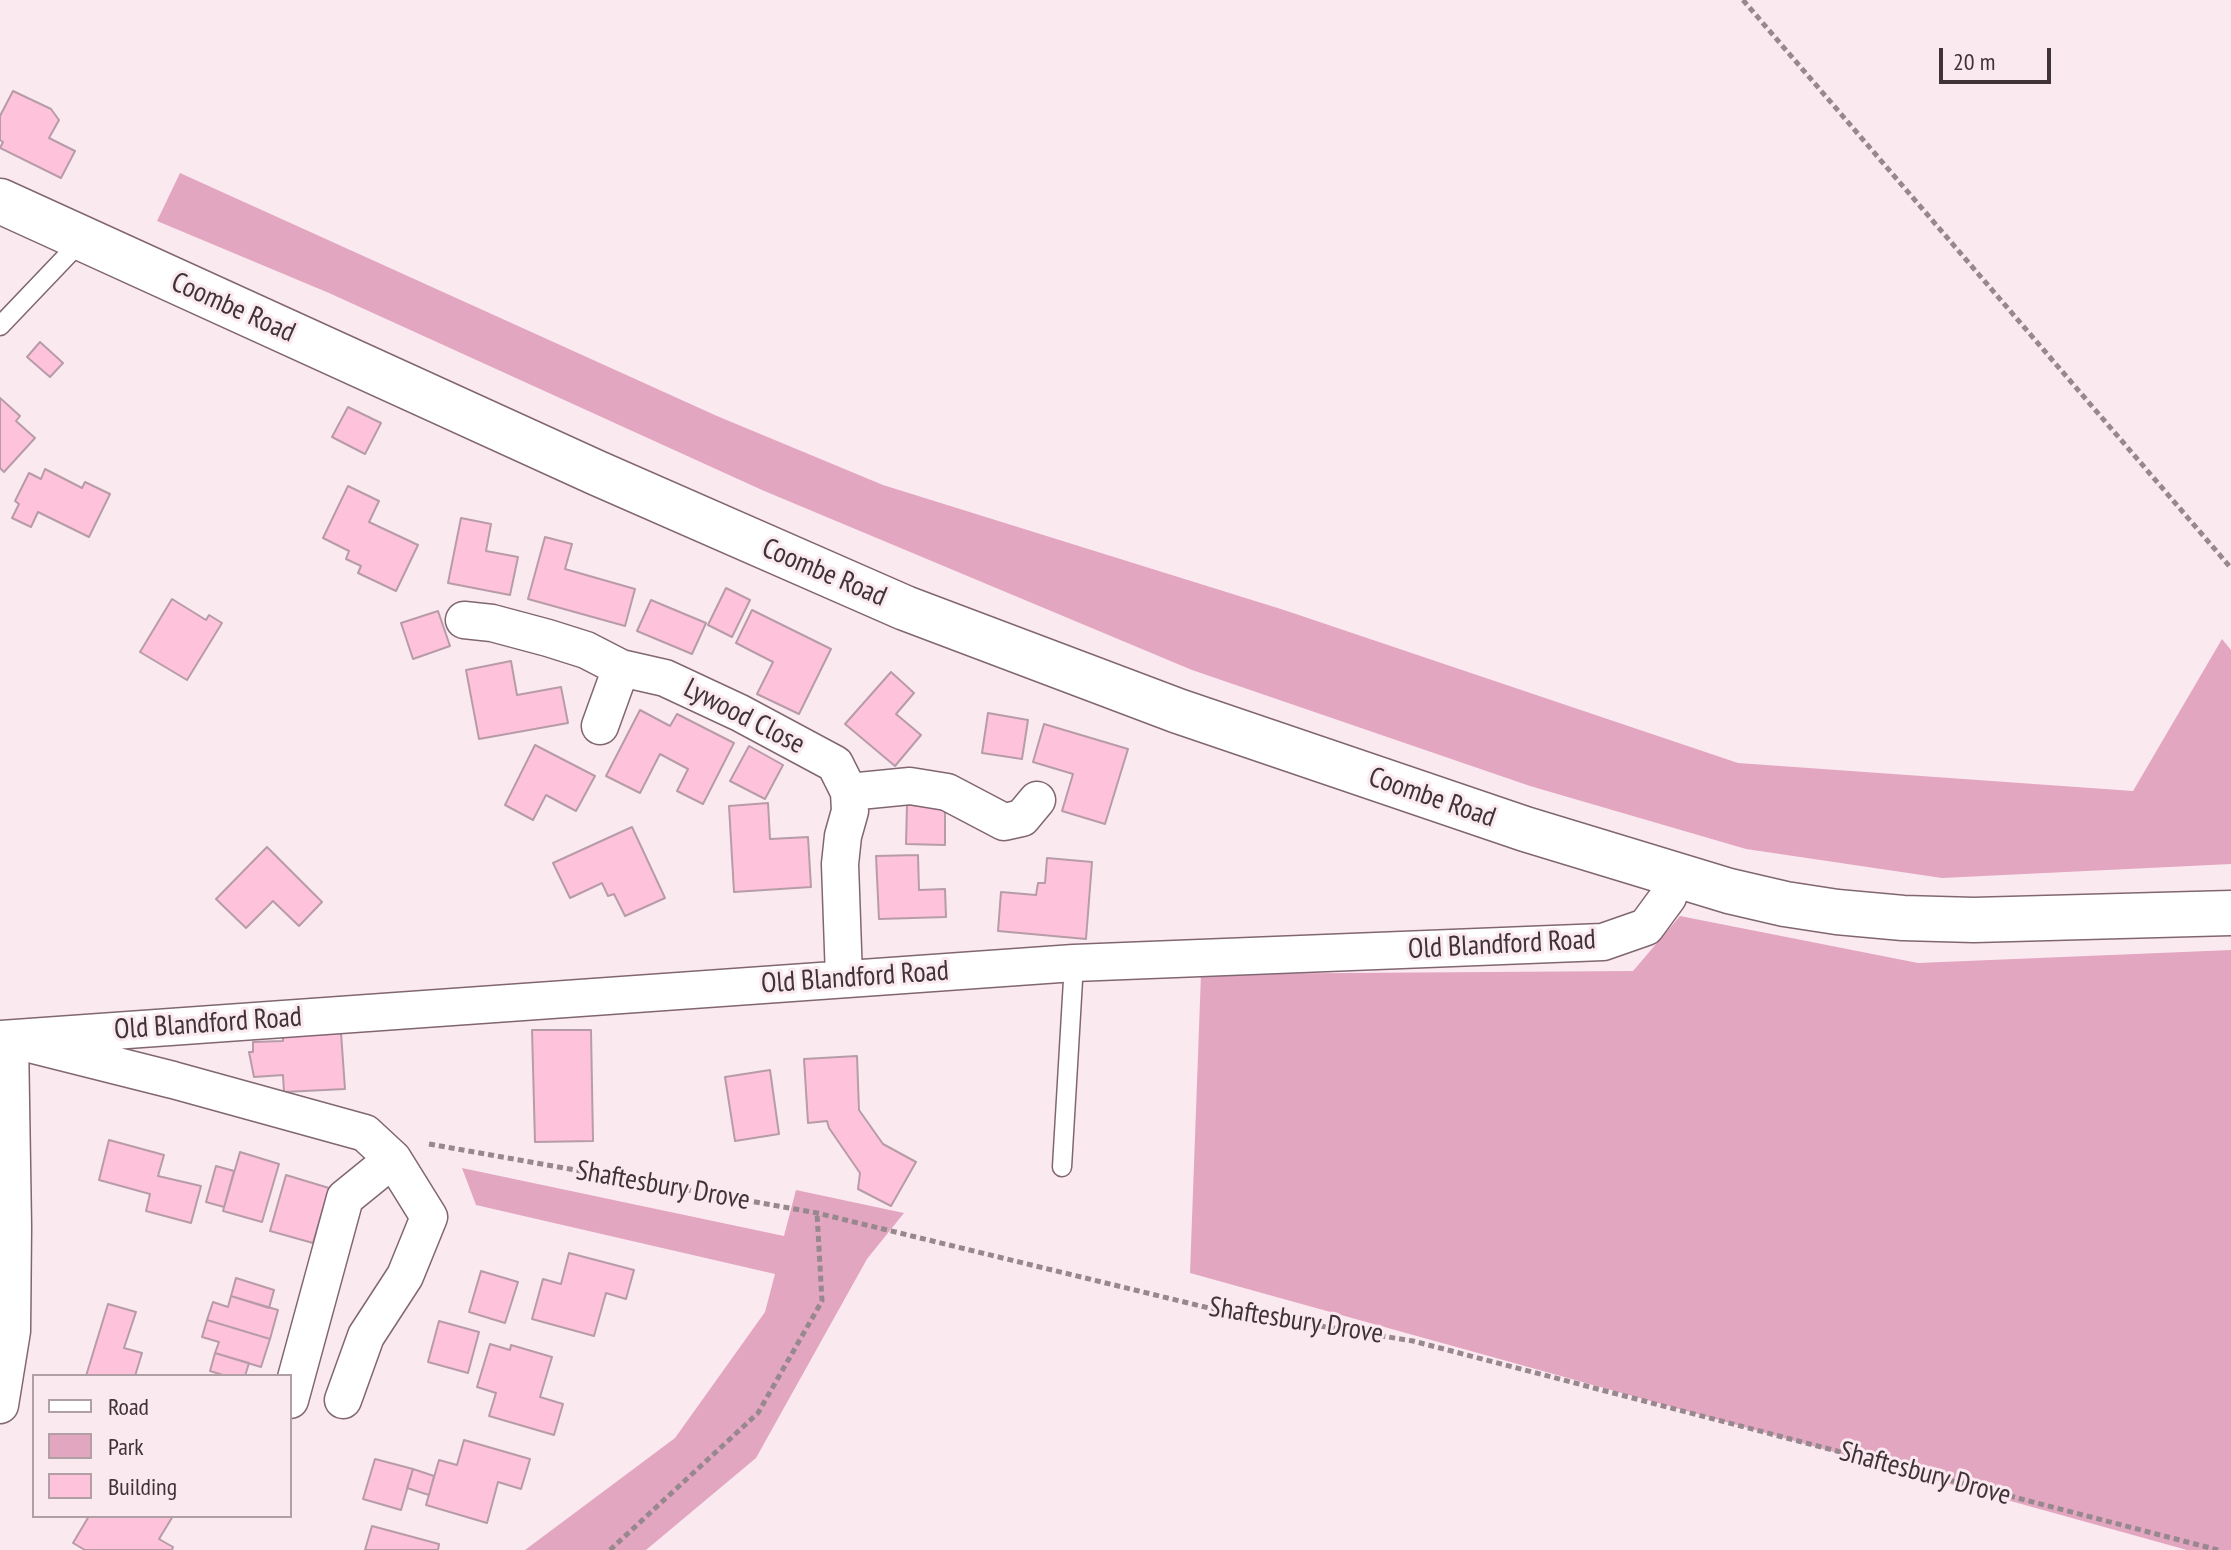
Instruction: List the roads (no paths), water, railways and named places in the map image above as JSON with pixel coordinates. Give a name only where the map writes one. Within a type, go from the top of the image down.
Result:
[{"type":"highway","name":"Coombe Road","points":[[0,201],[625,485],[905,608],[1192,716],[1511,824],[1729,891],[1785,904],[1903,918],[1974,920],[2231,913]]},
{"type":"street","name":"Lywood Close","points":[[464,620],[492,623],[586,650],[621,668],[665,678],[740,713],[835,764],[849,792]]},
{"type":"street","points":[[600,726],[621,668]]},
{"type":"street","points":[[844,978],[840,864],[850,811],[849,792],[910,786],[947,792],[1013,835],[1037,800]]},
{"type":"street","name":"Old Blandford Road","points":[[5,1039],[1074,963],[1603,942],[1646,927],[1668,897],[1676,874]]},
{"type":"street","points":[[0,1405],[12,1331],[13,1227],[5,1039],[173,1080],[365,1133],[393,1159],[429,1217],[405,1276],[366,1336],[343,1400]]},
{"type":"street","points":[[292,1393],[345,1198],[393,1159]]},
{"type":"lane","points":[[0,326],[83,239]]},
{"type":"lane","points":[[1062,1167],[1074,963]]}]
